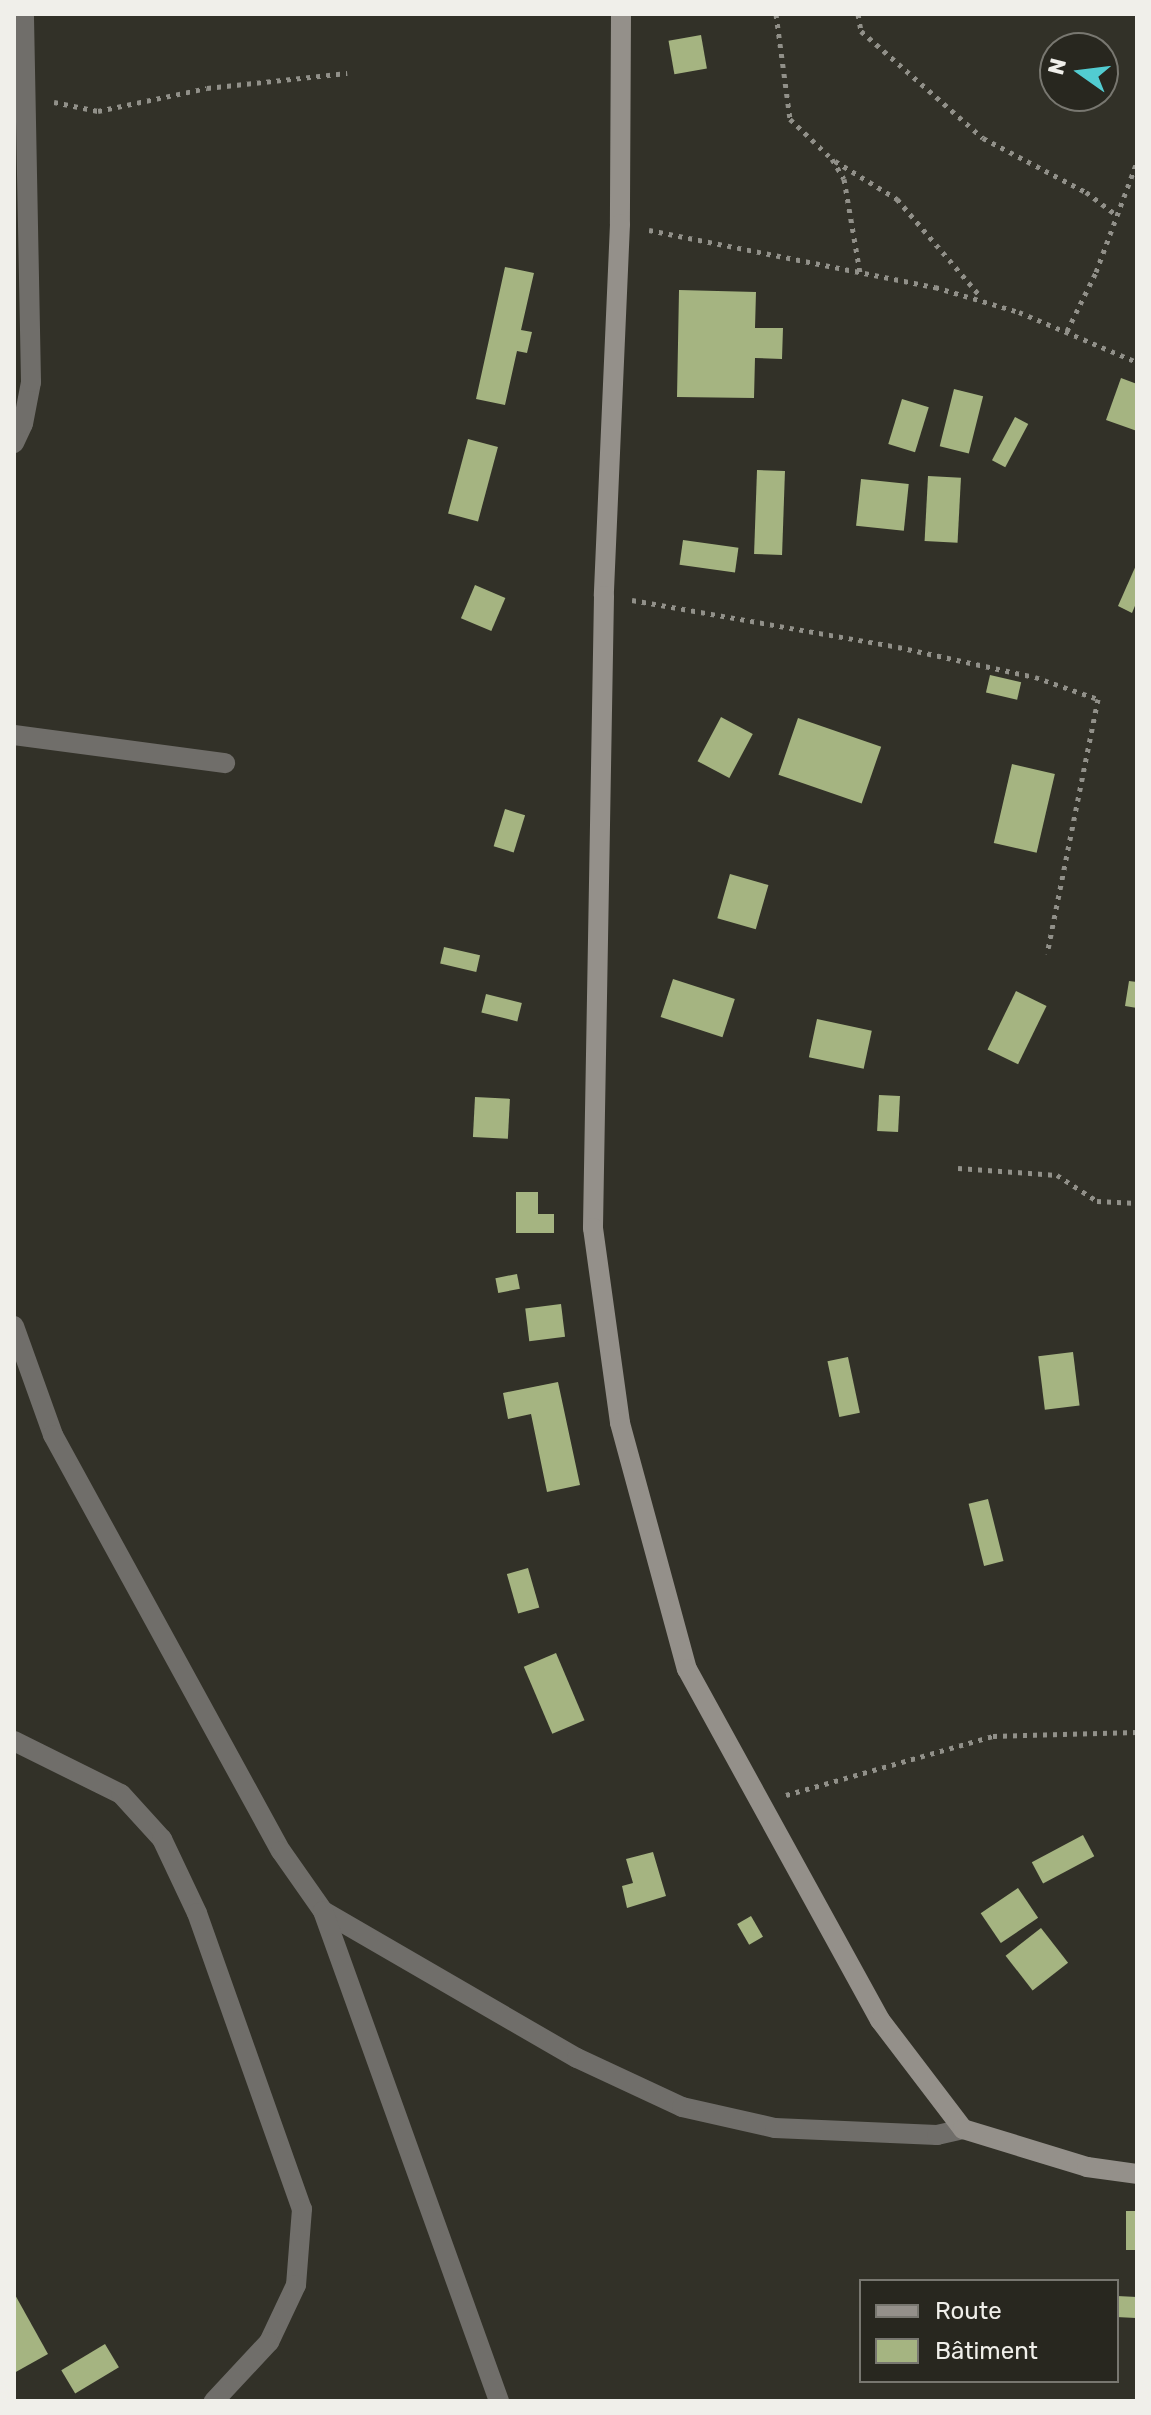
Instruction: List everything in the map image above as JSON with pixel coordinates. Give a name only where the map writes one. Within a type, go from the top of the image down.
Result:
[{"type":"main road","points":[[621,14],[620,224],[604,596],[593,1228],[620,1423],[687,1669],[757,1804],[880,2020],[963,2129],[1087,2167],[1137,2174]]},
{"type":"street","points":[[14,443],[31,382],[29,97],[24,14]]},
{"type":"street","points":[[14,735],[225,763]]},
{"type":"street","points":[[14,1326],[53,1435],[281,1851],[323,1911],[499,2401]]},
{"type":"street","points":[[14,1741],[121,1794],[162,1839],[202,1927],[302,2209],[296,2285],[269,2342],[214,2401]]},
{"type":"street","points":[[323,1911],[577,2058],[682,2107],[775,2128],[937,2135],[963,2129]]},
{"type":"path","points":[[776,14],[790,119],[832,159],[897,199],[977,296],[1137,362]]},
{"type":"path","points":[[858,14],[861,31],[983,138],[1086,192],[1115,214]]},
{"type":"path","points":[[29,97],[98,111],[207,88],[347,73]]},
{"type":"path","points":[[832,159],[844,179],[860,273]]},
{"type":"path","points":[[1067,331],[1096,272],[1115,214],[1137,162]]},
{"type":"path","points":[[620,224],[935,287],[1019,312]]},
{"type":"path","points":[[604,596],[898,647],[1035,677],[1098,699],[1047,954]]},
{"type":"path","points":[[958,1168],[1057,1175],[1097,1201],[1137,1203]]},
{"type":"path","points":[[757,1804],[993,1736],[1137,1732]]},
{"type":"building","points":[[701,35],[707,68],[674,74],[669,41]]},
{"type":"building","points":[[505,267],[534,273],[521,330],[532,332],[527,353],[517,351],[505,405],[476,399]]},
{"type":"building","points":[[679,290],[756,292],[755,328],[783,328],[782,359],[755,358],[754,398],[677,397]]},
{"type":"building","points":[[1121,378],[1137,384],[1137,431],[1106,420]]},
{"type":"building","points":[[954,389],[983,396],[969,454],[940,446]]},
{"type":"building","points":[[902,399],[929,407],[915,452],[888,444]]},
{"type":"building","points":[[1015,417],[1028,424],[1005,467],[992,460]]},
{"type":"building","points":[[468,439],[498,447],[478,521],[448,513]]},
{"type":"building","points":[[757,470],[785,471],[782,555],[754,554]]},
{"type":"building","points":[[928,476],[961,478],[958,543],[925,541]]},
{"type":"building","points":[[861,479],[909,484],[904,531],[856,526]]},
{"type":"building","points":[[683,540],[738,548],[735,573],[680,565]]},
{"type":"building","points":[[1137,563],[1137,601],[1132,613],[1118,606]]},
{"type":"building","points":[[475,585],[505,598],[491,631],[461,618]]},
{"type":"building","points":[[990,675],[1021,682],[1017,700],[986,693]]},
{"type":"building","points":[[721,717],[753,734],[729,778],[698,761]]},
{"type":"building","points":[[798,718],[881,747],[862,803],[778,775]]},
{"type":"building","points":[[1012,764],[1055,774],[1037,853],[994,843]]},
{"type":"building","points":[[505,809],[525,815],[514,852],[494,846]]},
{"type":"building","points":[[730,874],[768,885],[756,929],[717,918]]},
{"type":"building","points":[[444,947],[480,955],[476,972],[440,964]]},
{"type":"building","points":[[673,979],[735,999],[722,1037],[661,1017]]},
{"type":"building","points":[[1129,981],[1137,982],[1137,1008],[1125,1006]]},
{"type":"building","points":[[1016,991],[1047,1006],[1018,1064],[988,1049]]},
{"type":"building","points":[[486,994],[522,1003],[517,1021],[481,1012]]},
{"type":"building","points":[[817,1019],[872,1031],[864,1069],[809,1057]]},
{"type":"building","points":[[879,1095],[900,1096],[898,1132],[877,1131]]},
{"type":"building","points":[[475,1097],[510,1099],[508,1139],[473,1137]]},
{"type":"building","points":[[516,1192],[538,1192],[538,1214],[554,1214],[554,1233],[516,1233]]},
{"type":"building","points":[[517,1274],[520,1289],[498,1293],[495,1278]]},
{"type":"building","points":[[561,1304],[565,1337],[529,1341],[525,1308]]},
{"type":"building","points":[[1073,1352],[1080,1406],[1045,1410],[1038,1356]]},
{"type":"building","points":[[848,1357],[860,1413],[839,1417],[827,1361]]},
{"type":"building","points":[[558,1382],[580,1485],[547,1492],[531,1414],[508,1419],[503,1393]]},
{"type":"building","points":[[988,1499],[1003,1561],[984,1566],[969,1504]]},
{"type":"building","points":[[528,1568],[539,1607],[518,1613],[507,1574]]},
{"type":"building","points":[[556,1653],[585,1720],[552,1734],[524,1667]]},
{"type":"building","points":[[1083,1835],[1094,1856],[1043,1883],[1032,1862]]},
{"type":"building","points":[[653,1852],[666,1896],[627,1908],[622,1886],[633,1883],[626,1859]]},
{"type":"building","points":[[1018,1888],[1038,1918],[1001,1943],[981,1913]]},
{"type":"building","points":[[751,1916],[763,1937],[749,1945],[737,1924]]},
{"type":"building","points":[[1041,1928],[1068,1963],[1033,1990],[1006,1956]]},
{"type":"building","points":[[1126,2211],[1137,2211],[1137,2250],[1126,2250]]},
{"type":"building","points":[[14,2293],[48,2354],[14,2373]]},
{"type":"building","points":[[1119,2296],[1137,2297],[1136,2318],[1119,2317]]},
{"type":"building","points":[[105,2344],[119,2367],[75,2393],[61,2370]]}]
